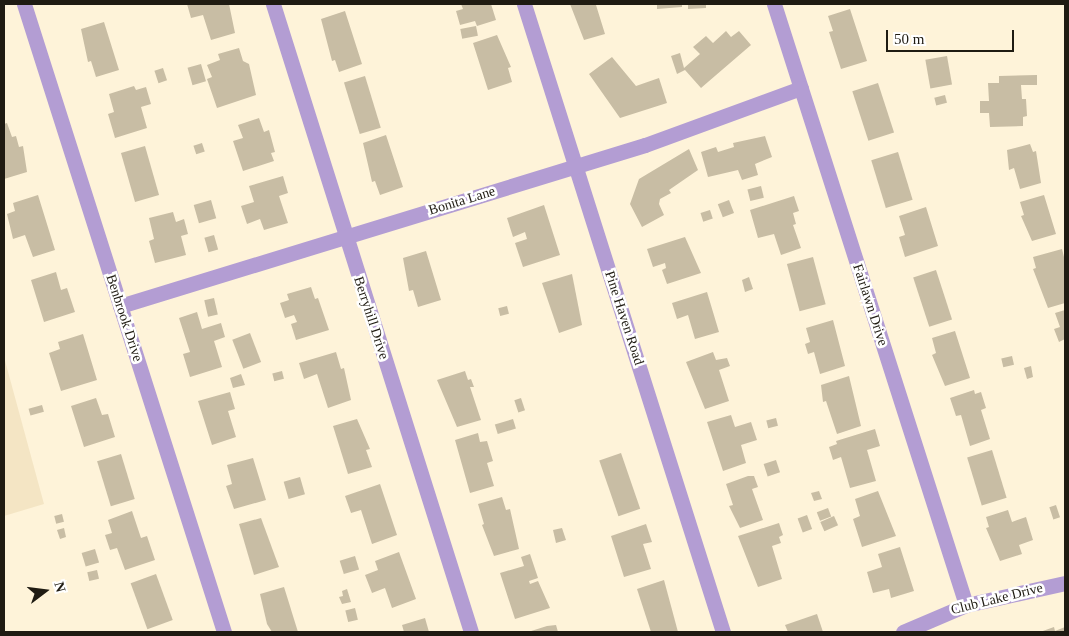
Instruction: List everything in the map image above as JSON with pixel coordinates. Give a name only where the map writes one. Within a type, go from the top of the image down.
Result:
[{"type":"street","name":"Benbrook Drive","points":[[24,4],[224,632]]},
{"type":"street","name":"Berryhill Drive","points":[[273,4],[471,632]]},
{"type":"street","name":"Pine Haven Road","points":[[524,4],[723,632]]},
{"type":"street","name":"Fairlawn Drive","points":[[774,4],[966,605]]},
{"type":"street","name":"Bonita Lane","points":[[120,306],[576,167],[801,88]]},
{"type":"street","name":"Club Lake Drive","points":[[903,632],[966,605],[1065,582]]},
{"type":"shaded area","points":[[4,357],[44,504],[4,516]]},
{"type":"building","points":[[187,4],[229,4],[235,33],[211,40],[203,15],[191,18]]},
{"type":"building","points":[[461,4],[491,4],[496,20],[477,26],[475,21],[460,25],[456,11],[463,9]]},
{"type":"building","points":[[570,4],[600,4],[596,5],[605,34],[584,40]]},
{"type":"building","points":[[657,4],[682,4],[682,7],[657,9]]},
{"type":"building","points":[[688,4],[706,4],[706,8],[688,9]]},
{"type":"building","points":[[850,9],[867,61],[841,69],[829,32],[833,31],[828,16]]},
{"type":"building","points":[[345,11],[362,64],[339,72],[335,60],[332,61],[321,19]]},
{"type":"building","points":[[104,22],[119,70],[96,77],[91,61],[88,62],[81,29]]},
{"type":"building","points":[[476,26],[478,36],[462,39],[460,29]]},
{"type":"building","points":[[726,31],[731,37],[739,31],[751,45],[701,88],[685,70],[677,74],[671,56],[680,53],[684,68],[700,54],[693,47],[706,36],[713,43]]},
{"type":"building","points":[[497,35],[511,67],[508,68],[512,82],[488,90],[473,43]]},
{"type":"building","points":[[239,48],[243,61],[249,64],[256,95],[217,108],[207,79],[212,77],[207,65],[220,60],[218,54]]},
{"type":"building","points":[[947,56],[952,85],[930,88],[925,60]]},
{"type":"building","points":[[612,57],[636,86],[659,78],[667,103],[620,118],[589,74]]},
{"type":"building","points":[[201,64],[206,81],[193,85],[188,68]]},
{"type":"building","points":[[163,68],[167,80],[158,83],[154,71]]},
{"type":"building","points":[[1037,75],[1037,85],[1021,85],[1022,99],[1026,99],[1027,116],[1023,117],[1023,126],[990,127],[989,113],[980,113],[980,101],[989,101],[988,83],[999,83],[999,76]]},
{"type":"building","points":[[365,76],[381,128],[360,134],[344,82]]},
{"type":"building","points":[[878,83],[894,132],[868,141],[852,91]]},
{"type":"building","points":[[134,86],[136,90],[146,87],[151,104],[141,107],[147,128],[115,138],[108,114],[114,112],[109,94]]},
{"type":"building","points":[[945,95],[947,103],[936,105],[934,98]]},
{"type":"building","points":[[259,118],[264,132],[269,130],[275,152],[271,153],[274,161],[243,171],[233,141],[243,138],[238,125]]},
{"type":"building","points":[[7,123],[12,137],[16,136],[19,147],[23,146],[27,172],[4,179],[4,124]]},
{"type":"building","points":[[386,135],[403,187],[380,195],[375,181],[372,182],[363,143]]},
{"type":"building","points":[[765,136],[772,157],[755,164],[758,175],[742,180],[738,170],[708,177],[701,152],[716,147],[718,152],[734,147],[733,143]]},
{"type":"building","points":[[202,143],[205,152],[196,154],[193,146]]},
{"type":"building","points":[[1030,144],[1033,152],[1036,151],[1041,183],[1020,189],[1014,168],[1009,170],[1007,150]]},
{"type":"building","points":[[145,146],[159,195],[135,202],[121,153]]},
{"type":"building","points":[[689,149],[698,170],[669,190],[671,193],[660,199],[659,204],[664,215],[642,227],[630,204],[639,179]]},
{"type":"building","points":[[898,152],[913,200],[886,208],[871,160]]},
{"type":"building","points":[[283,176],[288,193],[279,196],[288,223],[264,230],[260,219],[247,224],[241,206],[254,202],[249,186]]},
{"type":"building","points":[[761,186],[764,198],[750,201],[747,189]]},
{"type":"building","points":[[38,195],[55,250],[33,257],[25,235],[13,239],[7,214],[15,211],[13,203]]},
{"type":"building","points":[[1044,195],[1056,234],[1032,241],[1021,216],[1024,215],[1020,202]]},
{"type":"building","points":[[794,196],[799,211],[793,213],[796,224],[793,225],[801,248],[781,255],[774,234],[758,238],[750,210]]},
{"type":"building","points":[[211,200],[216,218],[199,223],[194,205]]},
{"type":"building","points":[[729,200],[734,213],[723,217],[718,204]]},
{"type":"building","points":[[544,205],[560,255],[523,267],[515,243],[527,239],[525,232],[513,237],[507,218]]},
{"type":"building","points":[[926,207],[938,246],[905,257],[899,237],[905,235],[899,216]]},
{"type":"building","points":[[710,210],[713,219],[703,222],[700,213]]},
{"type":"building","points":[[173,212],[176,222],[184,219],[188,234],[181,236],[186,255],[155,263],[149,241],[154,239],[149,218]]},
{"type":"building","points":[[214,235],[218,249],[209,252],[204,238]]},
{"type":"building","points":[[685,237],[701,273],[667,284],[662,270],[666,268],[665,263],[653,267],[647,249]]},
{"type":"building","points":[[1062,249],[1065,261],[1065,303],[1048,308],[1033,269],[1036,268],[1033,257]]},
{"type":"building","points":[[426,251],[441,300],[418,307],[413,290],[409,291],[403,258]]},
{"type":"building","points":[[813,257],[826,304],[800,311],[787,264]]},
{"type":"building","points":[[936,270],[952,319],[929,327],[913,277]]},
{"type":"building","points":[[56,272],[61,290],[67,288],[75,312],[44,322],[31,280]]},
{"type":"building","points":[[572,274],[582,325],[559,333],[542,283]]},
{"type":"building","points":[[749,277],[753,289],[745,292],[742,280]]},
{"type":"building","points":[[311,287],[315,299],[318,298],[329,330],[296,340],[291,324],[297,322],[294,315],[285,318],[280,303],[289,300],[287,294]]},
{"type":"building","points":[[707,292],[719,332],[695,339],[688,315],[677,319],[672,303]]},
{"type":"building","points":[[214,298],[218,315],[208,317],[204,300]]},
{"type":"building","points":[[507,306],[509,314],[500,316],[498,308]]},
{"type":"building","points":[[1065,310],[1065,339],[1059,342],[1054,329],[1060,327],[1055,313]]},
{"type":"building","points":[[197,312],[202,329],[221,323],[225,337],[214,341],[222,367],[190,377],[183,354],[190,352],[179,318]]},
{"type":"building","points":[[833,320],[845,366],[820,374],[814,352],[808,354],[805,344],[810,342],[806,328]]},
{"type":"building","points":[[955,331],[970,378],[945,386],[932,355],[936,353],[932,338]]},
{"type":"building","points":[[250,333],[261,362],[243,369],[232,340]]},
{"type":"building","points":[[83,334],[97,380],[61,391],[49,353],[60,349],[58,342]]},
{"type":"building","points":[[336,352],[341,369],[344,368],[351,400],[328,408],[317,374],[304,379],[299,363]]},
{"type":"building","points":[[713,352],[716,360],[727,358],[730,366],[719,370],[729,401],[705,409],[686,362]]},
{"type":"building","points":[[1012,356],[1014,365],[1003,367],[1001,358]]},
{"type":"building","points":[[1031,366],[1033,377],[1027,379],[1024,368]]},
{"type":"building","points":[[282,371],[284,379],[274,381],[272,373]]},
{"type":"building","points":[[465,371],[468,380],[471,379],[474,387],[470,387],[481,420],[457,427],[437,380]]},
{"type":"building","points":[[241,374],[245,385],[233,388],[230,378]]},
{"type":"building","points":[[849,376],[861,426],[837,434],[826,401],[823,402],[821,385]]},
{"type":"building","points":[[974,390],[975,394],[981,392],[986,408],[981,410],[990,439],[970,446],[961,415],[956,416],[950,398]]},
{"type":"building","points":[[230,392],[235,409],[228,411],[236,437],[212,445],[198,401]]},
{"type":"building","points":[[96,398],[102,415],[108,414],[115,437],[84,447],[71,406]]},
{"type":"building","points":[[521,398],[525,410],[518,413],[514,400]]},
{"type":"building","points":[[42,405],[44,412],[30,416],[29,409]]},
{"type":"building","points":[[731,415],[735,427],[751,422],[757,440],[741,445],[746,463],[723,471],[707,422]]},
{"type":"building","points":[[776,418],[778,426],[768,428],[766,420]]},
{"type":"building","points":[[357,419],[370,449],[366,450],[372,467],[348,474],[333,426]]},
{"type":"building","points":[[513,419],[516,429],[498,434],[495,425]]},
{"type":"building","points":[[875,429],[880,446],[867,450],[876,481],[850,488],[841,457],[833,460],[829,447],[837,444],[836,441]]},
{"type":"building","points":[[478,433],[480,442],[487,441],[493,461],[487,463],[494,486],[470,493],[455,440]]},
{"type":"building","points":[[992,450],[1007,498],[982,505],[967,458]]},
{"type":"building","points":[[621,453],[640,509],[618,516],[599,460]]},
{"type":"building","points":[[121,454],[135,499],[111,506],[97,461]]},
{"type":"building","points":[[253,458],[266,500],[234,509],[226,486],[232,484],[227,465]]},
{"type":"building","points":[[776,460],[780,472],[768,476],[764,464]]},
{"type":"building","points":[[748,476],[754,476],[758,487],[752,489],[763,520],[740,528],[729,506],[733,505],[726,484]]},
{"type":"building","points":[[300,477],[305,494],[289,499],[284,482]]},
{"type":"building","points":[[380,484],[397,535],[372,544],[361,510],[351,513],[345,496]]},
{"type":"building","points":[[819,491],[822,499],[814,501],[811,493]]},
{"type":"building","points":[[878,491],[896,536],[862,547],[853,519],[860,516],[855,499]]},
{"type":"building","points":[[502,497],[506,510],[510,509],[519,549],[494,556],[482,525],[484,524],[478,504]]},
{"type":"building","points":[[1056,505],[1060,517],[1053,520],[1049,507]]},
{"type":"building","points":[[828,508],[831,516],[820,521],[817,512]]},
{"type":"building","points":[[1008,510],[1012,522],[1026,517],[1033,540],[1019,545],[1022,554],[1000,561],[986,528],[989,527],[986,517]]},
{"type":"building","points":[[132,511],[141,538],[147,536],[155,560],[125,570],[117,548],[110,550],[105,535],[112,533],[108,520]]},
{"type":"building","points":[[62,514],[64,522],[56,524],[54,516]]},
{"type":"building","points":[[807,515],[812,529],[803,533],[798,518]]},
{"type":"building","points":[[834,516],[838,525],[824,531],[820,522]]},
{"type":"building","points":[[261,518],[279,567],[254,575],[239,524]]},
{"type":"building","points":[[779,523],[783,535],[779,537],[781,543],[772,546],[782,579],[758,587],[738,536]]},
{"type":"building","points":[[646,524],[652,542],[643,544],[651,569],[624,577],[611,536]]},
{"type":"building","points":[[64,528],[66,537],[60,539],[57,530]]},
{"type":"building","points":[[562,528],[566,540],[556,543],[553,530]]},
{"type":"building","points":[[900,547],[914,591],[891,598],[889,589],[873,593],[867,572],[882,567],[878,554]]},
{"type":"building","points":[[95,549],[99,562],[86,566],[82,553]]},
{"type":"building","points":[[399,552],[416,599],[392,608],[385,588],[372,593],[365,575],[378,570],[375,561]]},
{"type":"building","points":[[530,554],[538,578],[529,581],[530,584],[538,581],[550,608],[515,619],[500,573],[524,566],[521,557]]},
{"type":"building","points":[[355,556],[359,569],[344,574],[340,561]]},
{"type":"building","points":[[97,570],[99,579],[89,581],[87,572]]},
{"type":"building","points":[[156,574],[173,620],[147,629],[131,583]]},
{"type":"building","points":[[664,580],[678,632],[651,632],[637,589]]},
{"type":"building","points":[[284,587],[298,632],[272,632],[267,624],[260,594]]},
{"type":"building","points":[[347,589],[351,602],[342,604],[339,597],[343,596],[342,591]]},
{"type":"building","points":[[355,608],[358,620],[348,622],[345,610]]},
{"type":"building","points":[[817,614],[823,632],[788,632],[785,625]]},
{"type":"building","points":[[425,618],[429,632],[404,632],[402,625]]},
{"type":"building","points":[[556,625],[558,632],[528,632],[547,626]]},
{"type":"building","points":[[1054,627],[1055,631],[1065,627],[1065,632],[1040,632]]}]
